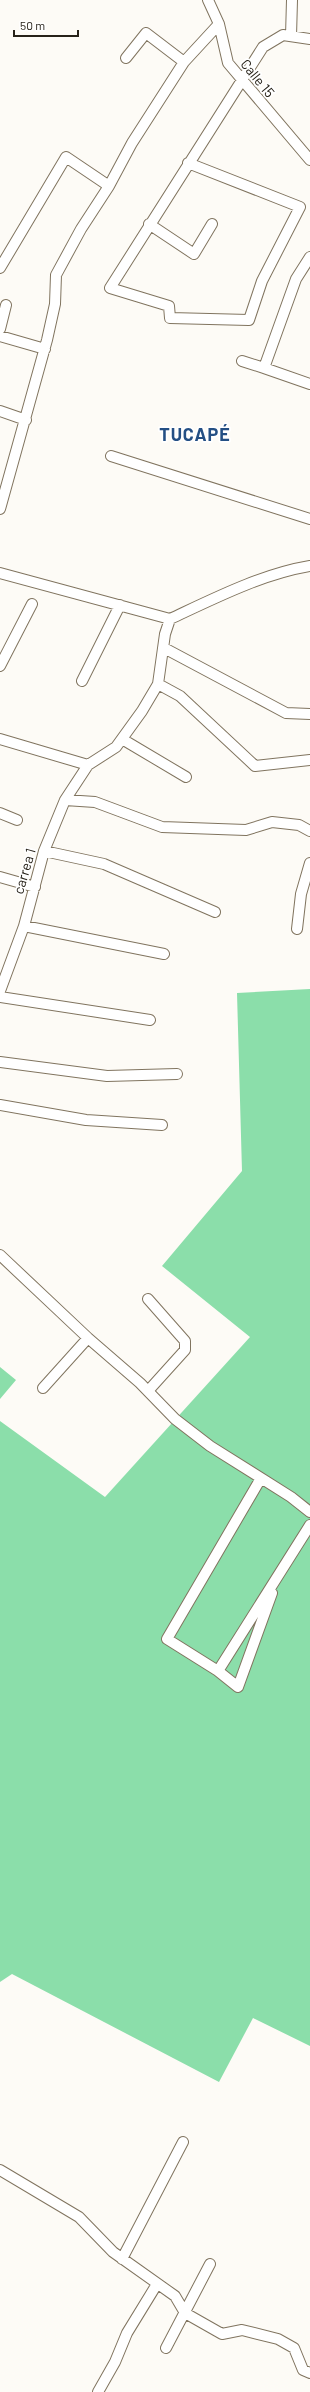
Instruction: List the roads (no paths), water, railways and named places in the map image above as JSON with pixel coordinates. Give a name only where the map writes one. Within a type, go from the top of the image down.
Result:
[{"type":"street","name":"Calle 15","points":[[208,0],[219,24],[228,63],[240,80],[310,160]]},
{"type":"street","points":[[291,36],[292,0]]},
{"type":"street","points":[[0,509],[3,491],[26,420],[45,348],[54,304],[56,275],[81,229],[109,186],[132,143],[184,62],[219,24]]},
{"type":"street","points":[[126,58],[146,34],[184,62]]},
{"type":"street","points":[[188,163],[300,207],[262,281],[250,320],[170,318],[169,306],[110,288],[149,224],[262,47],[283,35],[310,39]]},
{"type":"street","points":[[0,268],[66,157],[109,186]]},
{"type":"street","points":[[149,224],[194,254],[212,224]]},
{"type":"street","points":[[264,368],[296,279],[310,257]]},
{"type":"street","points":[[0,329],[6,305]]},
{"type":"street","points":[[0,336],[45,348]]},
{"type":"street","points":[[242,361],[310,384]]},
{"type":"street","points":[[0,412],[26,420]]},
{"type":"street","points":[[111,456],[310,519]]},
{"type":"street","points":[[0,573],[170,619],[263,578],[289,570],[310,566]]},
{"type":"street","points":[[0,666],[32,604]]},
{"type":"street","points":[[82,681],[120,605]]},
{"type":"street","points":[[0,739],[88,765],[116,747],[158,684],[165,634],[170,619]]},
{"type":"street","points":[[164,648],[286,713],[310,714]]},
{"type":"street","points":[[158,684],[180,696],[255,766],[310,760]]},
{"type":"street","points":[[122,739],[186,777]]},
{"type":"street","name":"carrea 1","points":[[0,991],[4,971],[24,926],[44,851],[64,800],[88,765]]},
{"type":"street","points":[[64,800],[95,802],[162,827],[246,830],[272,822],[300,825],[310,831]]},
{"type":"street","points":[[0,813],[17,820]]},
{"type":"street","points":[[44,851],[104,864],[215,912]]},
{"type":"street","points":[[297,929],[301,894],[310,863]]},
{"type":"street","points":[[0,877],[35,887]]},
{"type":"street","points":[[24,926],[164,954]]},
{"type":"street","points":[[0,997],[150,1020]]},
{"type":"street","points":[[0,1062],[107,1076],[177,1074]]},
{"type":"street","points":[[0,1105],[86,1120],[162,1125]]},
{"type":"street","points":[[0,1255],[88,1338],[148,1391],[175,1420],[210,1446],[291,1496],[310,1512]]},
{"type":"street","points":[[148,1299],[180,1334],[185,1341],[185,1350],[148,1391]]},
{"type":"street","points":[[43,1388],[88,1338]]},
{"type":"street","points":[[261,1478],[167,1639],[218,1671],[238,1687],[279,1574]]},
{"type":"street","points":[[218,1671],[310,1526]]},
{"type":"street","points":[[122,2259],[183,2142]]},
{"type":"street","points":[[0,2170],[79,2217],[122,2259],[175,2296],[185,2313],[222,2334],[242,2330],[278,2339],[294,2348],[303,2370],[310,2373]]},
{"type":"street","points":[[166,2348],[210,2264]]},
{"type":"street","points":[[98,2392],[115,2362],[127,2332],[157,2284]]},
{"type":"district","name":"TUCAPÉ","points":[[195,434]]}]
